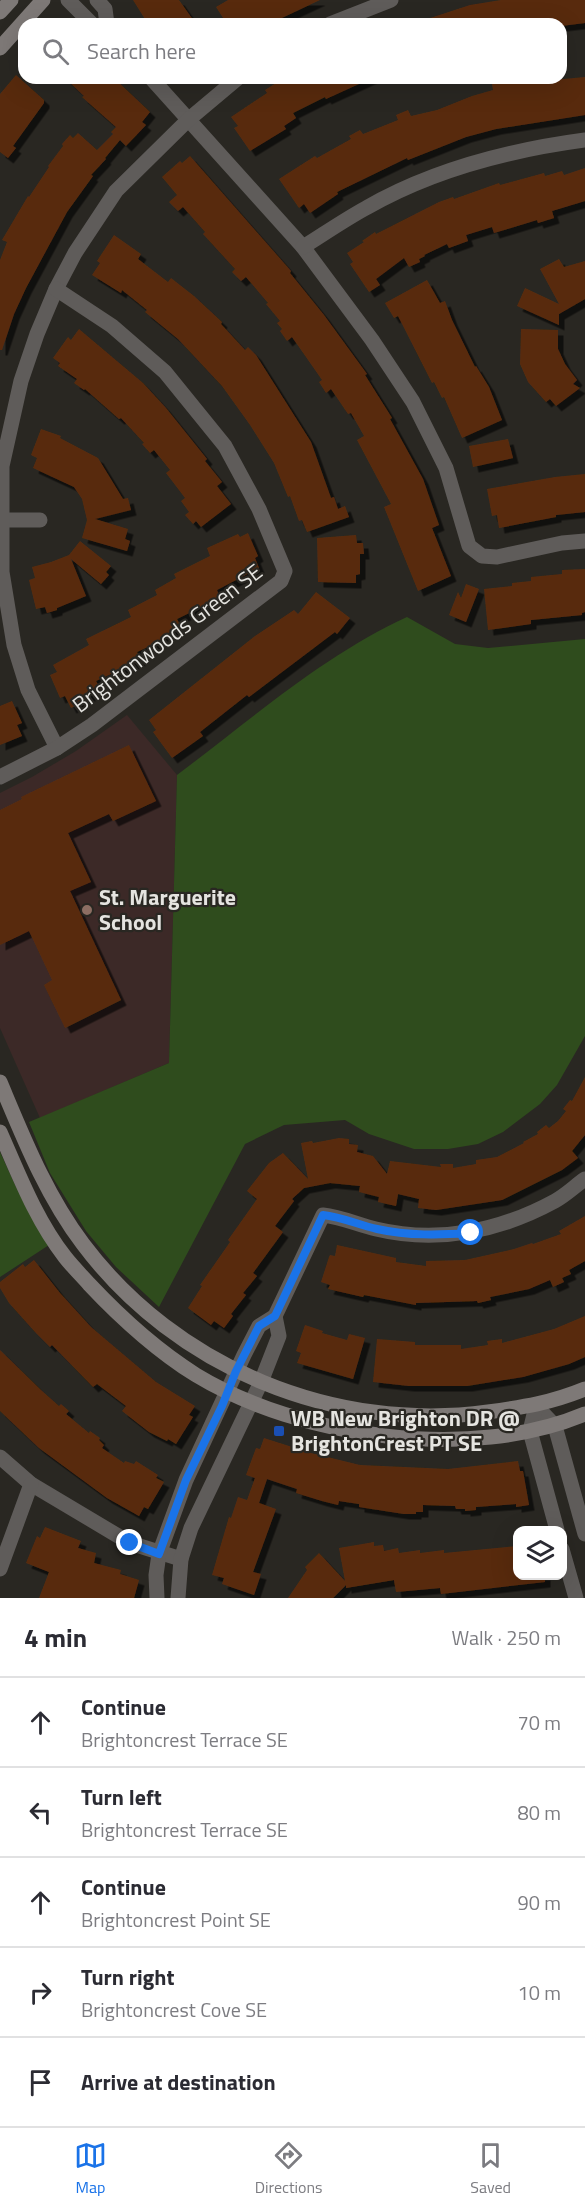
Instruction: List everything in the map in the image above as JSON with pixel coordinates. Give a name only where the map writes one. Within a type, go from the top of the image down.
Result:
[{"type":"street","points":[[0,12],[11,0]]},
{"type":"street","points":[[27,18],[43,0]]},
{"type":"street","points":[[68,0],[86,18]]},
{"type":"street","points":[[97,0],[105,9],[106,18]]},
{"type":"street","points":[[345,18],[391,0]]},
{"type":"street","points":[[0,48],[18,28]]},
{"type":"street","points":[[156,84],[303,247],[372,340],[413,402],[446,468],[469,546],[482,556],[497,557],[562,543],[585,541]]},
{"type":"street","points":[[57,748],[28,690],[14,645],[2,572],[2,466],[19,391],[37,334],[56,290],[75,253],[116,191],[188,120],[231,84]]},
{"type":"street","points":[[303,247],[367,207],[433,176],[502,155],[548,145],[585,141]]},
{"type":"street","name":"Brightonwoods Green SE","points":[[0,777],[57,748],[92,725],[281,581],[285,571],[259,509],[225,446],[165,372],[111,326],[56,290]]},
{"type":"street","points":[[2,520],[40,520]]},
{"type":"street","points":[[0,1082],[44,1183],[57,1207],[84,1245],[119,1285],[159,1321],[208,1356],[236,1371],[282,1391],[335,1406],[387,1415],[474,1414],[536,1406],[585,1389]]},
{"type":"street","points":[[0,1132],[29,1197],[65,1257],[147,1341],[196,1374],[228,1392],[277,1413],[382,1436],[436,1440],[530,1431],[555,1426],[585,1414]]},
{"type":"street","points":[[157,1598],[156,1575],[159,1554],[186,1480],[259,1326],[275,1316],[323,1215],[339,1217],[377,1229],[426,1236],[471,1233],[516,1219],[556,1200],[585,1179]]},
{"type":"street","points":[[178,1598],[181,1559],[191,1527],[261,1382],[279,1336],[275,1316]]},
{"type":"street","points":[[536,1406],[555,1426],[585,1534]]},
{"type":"street","points":[[536,1406],[530,1431],[556,1526]]},
{"type":"street","points":[[0,1457],[31,1484],[130,1543],[159,1554],[181,1559]]},
{"type":"street","points":[[0,1569],[31,1484]]},
{"type":"street","points":[[567,1566],[576,1598]]},
{"type":"shaded area","name":"St. Marguerite School","points":[[127,715],[177,775],[169,1063],[40,1118],[0,1028],[0,793],[76,751]]},
{"type":"green space","points":[[407,617],[455,644],[488,648],[585,639],[585,1036],[557,1085],[540,1104],[503,1132],[478,1144],[448,1149],[414,1149],[369,1134],[345,1120],[284,1125],[245,1144],[159,1307],[116,1267],[86,1231],[50,1173],[29,1122],[169,1063],[177,775],[317,669],[376,632]]},
{"type":"green space","points":[[0,1152],[16,1187],[49,1245],[0,1277]]},
{"type":"building","points":[[133,0],[179,0],[192,18],[144,18]]},
{"type":"building","points":[[228,0],[320,0],[282,18],[223,18],[216,7]]},
{"type":"building","points":[[501,0],[585,0],[585,23],[567,25],[567,18],[430,18],[470,5]]},
{"type":"building","points":[[16,75],[18,84],[26,84],[44,100],[13,146],[16,148],[8,158],[0,152],[0,94]]},
{"type":"building","points":[[585,77],[585,115],[496,129],[466,137],[408,160],[407,158],[337,192],[338,194],[310,213],[304,204],[299,208],[279,179],[315,156],[317,158],[351,139],[349,136],[360,130],[363,134],[398,120],[396,115],[408,110],[411,116],[437,110],[493,90],[492,84],[567,84],[567,79]]},
{"type":"building","points":[[71,84],[120,84],[150,112],[142,122],[146,125],[126,146],[120,140],[91,175],[93,176],[67,212],[26,288],[14,314],[2,350],[0,350],[0,260],[7,242],[2,240],[28,196],[70,135],[73,138],[78,133],[97,150],[113,134],[111,132],[116,127],[82,97],[84,96]]},
{"type":"building","points":[[274,84],[359,84],[293,113],[296,118],[284,126],[286,129],[250,151],[234,128],[238,126],[231,117],[267,93],[265,90]]},
{"type":"building","points":[[190,156],[291,271],[290,273],[367,374],[365,375],[392,418],[390,419],[423,479],[439,525],[432,528],[451,576],[418,591],[384,507],[391,504],[357,440],[364,436],[351,413],[348,414],[331,389],[326,393],[319,382],[322,380],[292,337],[287,341],[277,323],[280,321],[246,277],[241,281],[232,272],[235,269],[203,234],[205,232],[183,207],[178,211],[169,202],[177,195],[162,177],[180,161],[182,163]]},
{"type":"building","points":[[585,168],[585,201],[552,211],[554,218],[538,223],[537,220],[494,233],[492,227],[466,235],[468,241],[449,248],[447,244],[424,255],[419,259],[420,262],[409,267],[404,258],[376,279],[380,285],[369,292],[350,264],[353,262],[347,253],[364,242],[362,241],[375,232],[376,234],[439,202],[499,183],[500,185],[544,173],[545,176],[562,171],[564,175]]},
{"type":"building","points":[[114,235],[141,254],[138,259],[168,282],[171,278],[194,296],[222,322],[221,324],[245,350],[248,347],[256,355],[311,442],[331,498],[334,497],[338,509],[345,506],[349,517],[307,532],[302,520],[299,521],[274,463],[222,386],[178,339],[145,312],[147,310],[122,290],[121,293],[92,275],[100,263],[97,261]]},
{"type":"building","points":[[559,259],[564,267],[585,261],[585,299],[559,314],[559,325],[517,306],[525,288],[559,304],[540,269]]},
{"type":"building","points":[[427,280],[440,303],[445,301],[475,367],[489,387],[502,420],[462,438],[444,397],[442,398],[434,382],[432,383],[398,316],[394,318],[385,303]]},
{"type":"building","points":[[79,329],[143,383],[207,459],[205,461],[222,482],[217,486],[231,504],[201,527],[196,521],[193,524],[185,515],[189,512],[181,501],[185,498],[166,473],[170,470],[154,450],[150,453],[121,418],[119,419],[85,389],[74,383],[77,379],[58,366],[60,363],[53,358],[68,337],[71,340]]},
{"type":"building","points":[[521,329],[558,330],[558,349],[565,364],[577,380],[573,384],[580,388],[556,406],[550,399],[546,402],[528,382],[520,364]]},
{"type":"building","points":[[41,429],[61,436],[60,438],[98,458],[123,499],[128,498],[131,510],[95,519],[128,529],[125,539],[130,541],[127,551],[82,538],[87,520],[82,499],[74,487],[33,468],[37,458],[31,455]]},
{"type":"building","points":[[508,439],[513,458],[473,467],[469,446]]},
{"type":"building","points":[[585,474],[585,512],[556,515],[556,517],[499,528],[497,515],[492,516],[487,489]]},
{"type":"building","points":[[248,533],[258,556],[255,558],[259,568],[217,590],[220,598],[177,619],[181,627],[162,636],[163,640],[137,652],[141,660],[96,681],[101,690],[83,699],[85,701],[71,708],[65,696],[60,698],[50,675],[57,672],[53,665],[89,645],[86,639],[131,617],[128,610],[157,595],[155,590],[176,578],[174,574],[210,556],[207,548],[238,534],[240,537]]},
{"type":"building","points":[[356,535],[357,543],[363,543],[364,554],[360,554],[360,574],[356,575],[356,583],[318,582],[317,538]]},
{"type":"building","points":[[80,541],[111,566],[106,572],[109,575],[101,584],[71,559],[86,596],[47,613],[45,607],[36,609],[29,580],[35,578],[32,567],[69,555]]},
{"type":"building","points":[[585,569],[585,612],[582,615],[531,620],[531,624],[488,630],[484,589],[512,586],[512,583],[531,581],[531,577],[562,574],[562,570]]},
{"type":"building","points":[[466,584],[479,589],[466,622],[449,615],[458,592],[461,598]]},
{"type":"building","points":[[316,592],[350,618],[337,634],[335,632],[249,697],[247,695],[200,732],[203,736],[172,758],[153,732],[156,730],[149,720],[255,636],[294,610],[298,614]]},
{"type":"building","points":[[12,701],[22,723],[17,725],[22,736],[0,745],[0,706]]},
{"type":"building","points":[[129,745],[156,801],[113,821],[109,814],[68,833],[91,882],[70,891],[121,1000],[65,1028],[44,985],[52,980],[29,931],[0,945],[0,810],[22,799],[21,797]]},
{"type":"building","points":[[585,1077],[585,1135],[572,1151],[578,1158],[562,1170],[502,1200],[436,1210],[418,1208],[419,1199],[398,1194],[396,1206],[378,1202],[379,1197],[359,1192],[360,1186],[330,1183],[304,1188],[292,1199],[294,1201],[275,1226],[283,1232],[253,1273],[257,1276],[243,1293],[246,1295],[231,1314],[233,1316],[224,1328],[214,1321],[211,1325],[188,1308],[202,1286],[200,1285],[230,1242],[228,1240],[257,1199],[247,1191],[269,1163],[283,1153],[308,1179],[301,1143],[339,1138],[349,1139],[349,1144],[358,1145],[357,1152],[373,1156],[387,1174],[390,1161],[441,1167],[440,1164],[453,1164],[453,1168],[476,1164],[476,1160],[497,1157],[524,1143],[538,1134],[537,1132],[546,1125],[549,1128],[558,1121],[566,1111],[563,1109],[570,1100],[572,1101]]},
{"type":"building","points":[[585,1216],[585,1261],[569,1270],[571,1274],[562,1278],[564,1282],[553,1287],[550,1280],[529,1289],[490,1297],[491,1300],[478,1303],[477,1301],[416,1303],[416,1305],[328,1289],[330,1285],[321,1282],[329,1257],[330,1255],[335,1256],[337,1245],[396,1258],[396,1262],[426,1266],[426,1261],[465,1260],[533,1244],[561,1234],[559,1231]]},
{"type":"building","points":[[34,1260],[91,1327],[156,1382],[195,1406],[189,1415],[193,1417],[176,1444],[149,1432],[122,1411],[126,1406],[97,1384],[93,1387],[52,1345],[50,1347],[35,1332],[9,1303],[0,1288],[0,1282],[23,1264],[25,1267]]},
{"type":"building","points":[[585,1316],[585,1357],[569,1364],[523,1377],[467,1386],[409,1386],[373,1382],[377,1339],[415,1342],[415,1345],[461,1345],[461,1349],[488,1345],[487,1341],[502,1339],[502,1343],[554,1329]]},
{"type":"building","points":[[305,1325],[323,1331],[322,1333],[347,1340],[349,1334],[365,1338],[353,1379],[297,1363],[301,1353],[296,1351]]},
{"type":"building","points":[[0,1350],[59,1406],[61,1404],[69,1411],[66,1414],[89,1433],[90,1431],[100,1438],[99,1440],[104,1445],[102,1448],[124,1463],[125,1461],[134,1464],[136,1461],[158,1475],[156,1478],[164,1482],[148,1509],[144,1507],[139,1516],[107,1498],[39,1448],[0,1411]]},
{"type":"building","points":[[264,1438],[360,1465],[448,1469],[518,1461],[520,1471],[523,1471],[529,1505],[476,1507],[476,1510],[465,1511],[465,1509],[456,1509],[455,1506],[423,1505],[423,1512],[404,1514],[359,1507],[359,1504],[339,1501],[338,1505],[322,1501],[296,1493],[297,1489],[267,1479],[259,1503],[276,1509],[253,1572],[261,1574],[254,1595],[222,1584],[224,1578],[212,1575],[229,1517],[231,1518],[238,1497],[247,1500],[255,1478],[246,1475],[256,1448],[260,1449]]},
{"type":"building","points":[[45,1527],[81,1541],[78,1548],[96,1553],[94,1563],[121,1570],[120,1574],[139,1580],[134,1598],[39,1598],[49,1572],[26,1563],[37,1536],[40,1538]]},
{"type":"building","points":[[374,1542],[374,1546],[383,1545],[384,1551],[398,1548],[399,1553],[444,1550],[444,1553],[513,1546],[513,1580],[545,1580],[545,1582],[441,1594],[440,1588],[396,1592],[394,1580],[346,1588],[346,1585],[333,1598],[288,1598],[307,1570],[305,1567],[319,1553],[345,1581],[339,1548]]},
{"type":"place","name":"St. Marguerite School","points":[[87,910]]},
{"type":"place","name":"WB New Brighton DR @ BrightonCrest PT SE","points":[[279,1431]]},
{"type":"route","points":[[130,1543],[159,1554],[186,1480],[222,1406],[236,1371],[259,1326],[275,1316],[323,1215],[339,1217],[377,1229],[426,1236],[471,1233]]}]
